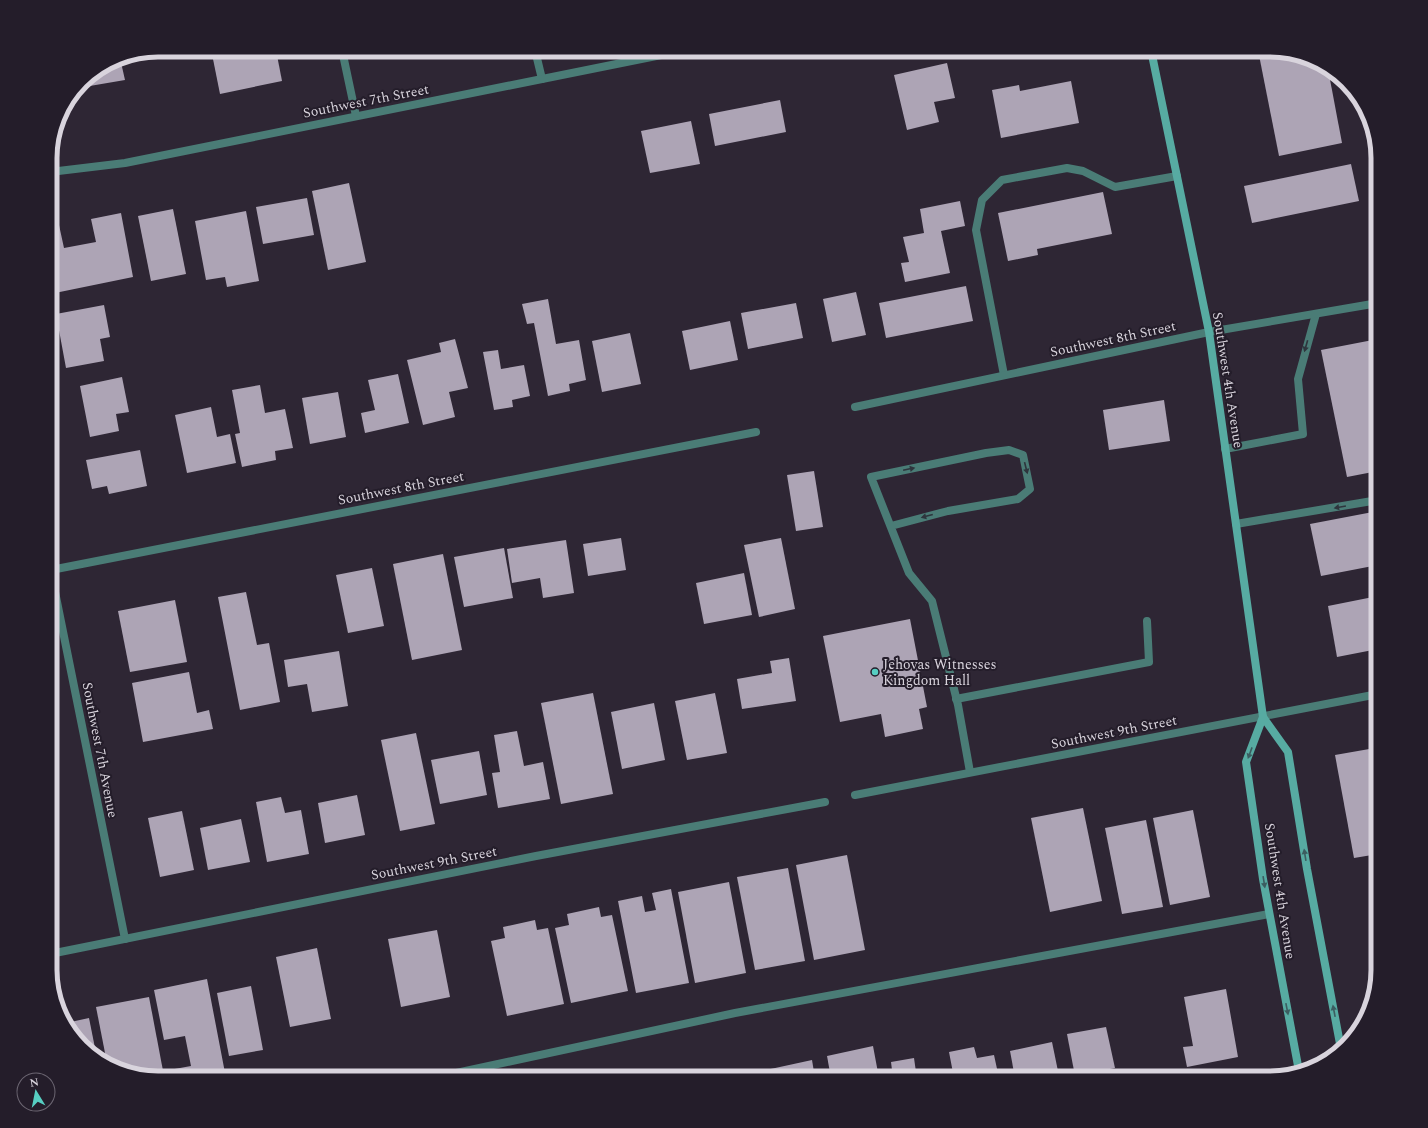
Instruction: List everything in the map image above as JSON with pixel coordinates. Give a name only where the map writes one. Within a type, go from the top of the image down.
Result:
[{"type":"main road","name":"Southwest 4th Avenue","points":[[1152,57],[1209,332],[1263,717],[1288,752],[1308,875],[1340,1042]]},
{"type":"main road","name":"Southwest 4th Avenue","points":[[1263,717],[1246,762],[1269,914],[1297,1067]]},
{"type":"street","points":[[343,57],[356,116]]},
{"type":"street","points":[[537,57],[542,79]]},
{"type":"street","name":"Southwest 7th Street","points":[[57,171],[125,163],[651,57]]},
{"type":"street","points":[[1004,375],[976,230],[982,200],[1002,180],[1067,168],[1083,171],[1115,187],[1177,176]]},
{"type":"street","name":"Southwest 8th Street","points":[[855,407],[1209,332],[1371,304]]},
{"type":"street","points":[[1225,449],[1303,434],[1298,379],[1316,314]]},
{"type":"street","name":"Southwest 8th Street","points":[[57,567],[756,432]]},
{"type":"street","points":[[891,526],[948,511],[1018,500],[1030,489],[1023,456],[1009,450],[986,453],[871,477],[909,573],[932,601],[956,699],[970,772]]},
{"type":"street","points":[[1236,524],[1371,501]]},
{"type":"street","name":"Southwest 7th Avenue","points":[[57,603],[125,939]]},
{"type":"street","points":[[956,699],[1149,662],[1147,621]]},
{"type":"street","name":"Southwest 9th Street","points":[[855,795],[1371,695]]},
{"type":"street","name":"Southwest 9th Street","points":[[57,953],[536,856],[825,802]]},
{"type":"street","points":[[465,1071],[734,1013],[1269,914]]},
{"type":"building","points":[[213,57],[277,57],[282,81],[220,94]]},
{"type":"building","points":[[1259,57],[1276,57],[1296,60],[1329,77],[1342,143],[1279,156]]},
{"type":"building","points":[[947,63],[955,98],[934,102],[939,122],[907,130],[894,75]]},
{"type":"building","points":[[121,64],[125,80],[88,86],[102,74]]},
{"type":"building","points":[[1071,81],[1079,123],[1001,138],[992,90],[1019,85],[1020,91]]},
{"type":"building","points":[[780,100],[786,132],[715,146],[709,114]]},
{"type":"building","points":[[691,121],[700,164],[650,173],[641,131]]},
{"type":"building","points":[[1351,164],[1359,201],[1252,223],[1244,186]]},
{"type":"building","points":[[349,183],[366,262],[328,270],[312,191]]},
{"type":"building","points":[[1103,192],[1112,234],[1037,249],[1038,255],[1008,261],[998,213]]},
{"type":"building","points":[[307,198],[314,235],[263,244],[256,207]]},
{"type":"building","points":[[960,201],[965,226],[941,231],[950,273],[905,282],[901,263],[909,262],[903,237],[924,233],[920,209]]},
{"type":"building","points":[[173,209],[186,274],[151,281],[138,216]]},
{"type":"building","points":[[246,211],[259,281],[227,287],[225,277],[206,280],[195,221]]},
{"type":"building","points":[[121,213],[133,277],[57,293],[57,225],[59,225],[64,248],[96,242],[91,219]]},
{"type":"building","points":[[966,286],[973,321],[886,338],[879,303]]},
{"type":"building","points":[[856,292],[866,335],[832,342],[823,299]]},
{"type":"building","points":[[548,299],[556,344],[579,340],[586,380],[569,384],[570,391],[548,396],[534,323],[527,324],[522,304]]},
{"type":"building","points":[[796,303],[803,338],[748,349],[741,313]]},
{"type":"building","points":[[104,305],[110,337],[100,339],[104,361],[66,368],[57,314]]},
{"type":"building","points":[[730,321],[738,360],[690,370],[682,331]]},
{"type":"building","points":[[630,333],[641,384],[602,392],[592,341]]},
{"type":"building","points":[[455,339],[468,388],[449,392],[455,417],[423,425],[407,360],[441,352],[439,343]]},
{"type":"building","points":[[1371,340],[1371,472],[1347,477],[1321,350]]},
{"type":"building","points":[[498,350],[501,369],[524,365],[530,396],[512,400],[513,407],[494,410],[483,352]]},
{"type":"building","points":[[398,374],[409,423],[365,433],[361,413],[375,410],[368,380]]},
{"type":"building","points":[[122,377],[129,412],[116,414],[119,431],[90,437],[80,386]]},
{"type":"building","points":[[260,385],[265,413],[285,409],[293,448],[275,451],[276,460],[242,467],[235,434],[240,433],[232,390]]},
{"type":"building","points":[[338,392],[346,437],[310,444],[302,398]]},
{"type":"building","points":[[1164,400],[1170,441],[1109,450],[1103,410]]},
{"type":"building","points":[[211,407],[217,437],[230,434],[236,463],[187,473],[175,415]]},
{"type":"building","points":[[140,450],[147,486],[109,494],[107,486],[92,489],[86,460]]},
{"type":"building","points":[[814,471],[823,527],[796,531],[787,475]]},
{"type":"building","points":[[1371,512],[1371,566],[1321,576],[1310,524]]},
{"type":"building","points":[[621,538],[626,570],[588,576],[583,544]]},
{"type":"building","points":[[781,538],[795,609],[759,617],[744,545]]},
{"type":"building","points":[[566,540],[574,593],[543,598],[540,578],[512,583],[507,549]]},
{"type":"building","points":[[504,548],[513,598],[464,607],[454,557]]},
{"type":"building","points":[[443,554],[462,650],[412,660],[393,564]]},
{"type":"building","points":[[372,568],[384,626],[348,633],[336,575]]},
{"type":"building","points":[[744,573],[752,615],[704,624],[696,583]]},
{"type":"building","points":[[246,592],[257,645],[269,643],[280,702],[240,710],[218,597]]},
{"type":"building","points":[[1371,597],[1371,650],[1337,657],[1328,606]]},
{"type":"building","points":[[175,600],[187,662],[130,672],[118,611]]},
{"type":"building","name":"Jehovas Witnesses Kingdom Hall","points":[[910,619],[927,707],[919,709],[923,729],[885,737],[881,714],[840,722],[823,636]]},
{"type":"building","points":[[339,651],[348,706],[312,712],[307,684],[288,687],[284,660]]},
{"type":"building","points":[[789,658],[796,701],[742,709],[737,679],[772,673],[770,661]]},
{"type":"building","points":[[189,672],[197,713],[209,710],[213,729],[143,742],[132,683]]},
{"type":"building","points":[[593,693],[613,794],[561,804],[541,703]]},
{"type":"building","points":[[715,693],[727,753],[687,760],[675,701]]},
{"type":"building","points":[[654,703],[665,760],[622,769],[611,712]]},
{"type":"building","points":[[517,731],[524,766],[543,762],[550,799],[498,808],[492,773],[500,772],[494,735]]},
{"type":"building","points":[[416,733],[435,824],[400,831],[381,740]]},
{"type":"building","points":[[1371,749],[1371,855],[1354,858],[1335,755]]},
{"type":"building","points":[[479,751],[487,795],[440,804],[431,760]]},
{"type":"building","points":[[357,795],[365,835],[325,843],[318,803]]},
{"type":"building","points":[[281,797],[285,813],[301,810],[309,854],[267,862],[256,802]]},
{"type":"building","points":[[1083,808],[1102,901],[1050,912],[1031,818]]},
{"type":"building","points":[[1193,810],[1210,897],[1170,905],[1153,818]]},
{"type":"building","points":[[182,811],[194,870],[160,877],[148,818]]},
{"type":"building","points":[[241,819],[250,862],[208,870],[200,828]]},
{"type":"building","points":[[1146,820],[1163,907],[1122,914],[1105,828]]},
{"type":"building","points":[[847,855],[865,950],[814,960],[796,865]]},
{"type":"building","points":[[788,868],[805,961],[755,970],[737,877]]},
{"type":"building","points":[[729,882],[746,973],[695,983],[678,892]]},
{"type":"building","points":[[671,889],[689,983],[636,993],[618,901],[642,896],[645,912],[656,910],[652,893]]},
{"type":"building","points":[[599,907],[601,917],[612,915],[628,991],[571,1003],[555,928],[569,925],[567,914]]},
{"type":"building","points":[[535,920],[537,930],[548,928],[564,1004],[507,1016],[491,941],[505,938],[503,927]]},
{"type":"building","points":[[437,930],[450,997],[401,1007],[388,939]]},
{"type":"building","points":[[317,948],[331,1019],[290,1027],[276,957]]},
{"type":"building","points":[[207,979],[225,1071],[169,1071],[191,1066],[185,1036],[164,1040],[154,990]]},
{"type":"building","points":[[251,986],[263,1050],[229,1056],[217,993]]},
{"type":"building","points":[[1226,989],[1238,1057],[1187,1067],[1183,1047],[1193,1046],[1184,997]]},
{"type":"building","points":[[149,997],[163,1071],[152,1071],[126,1066],[106,1056],[96,1007]]},
{"type":"building","points":[[89,1018],[95,1048],[78,1031],[72,1022]]},
{"type":"building","points":[[1106,1027],[1115,1068],[1100,1071],[1074,1071],[1067,1034]]},
{"type":"building","points":[[1052,1042],[1058,1071],[1014,1071],[1010,1051]]},
{"type":"building","points":[[873,1046],[878,1071],[830,1071],[827,1056]]},
{"type":"building","points":[[974,1047],[977,1058],[994,1055],[997,1071],[953,1071],[949,1052]]},
{"type":"building","points":[[914,1058],[916,1071],[892,1071],[891,1062]]},
{"type":"building","points":[[812,1060],[814,1071],[766,1071]]},
{"type":"building","points":[[935,1069],[935,1071],[922,1071]]},
{"type":"place","name":"Jehovas Witnesses Kingdom Hall","points":[[875,672]]}]
